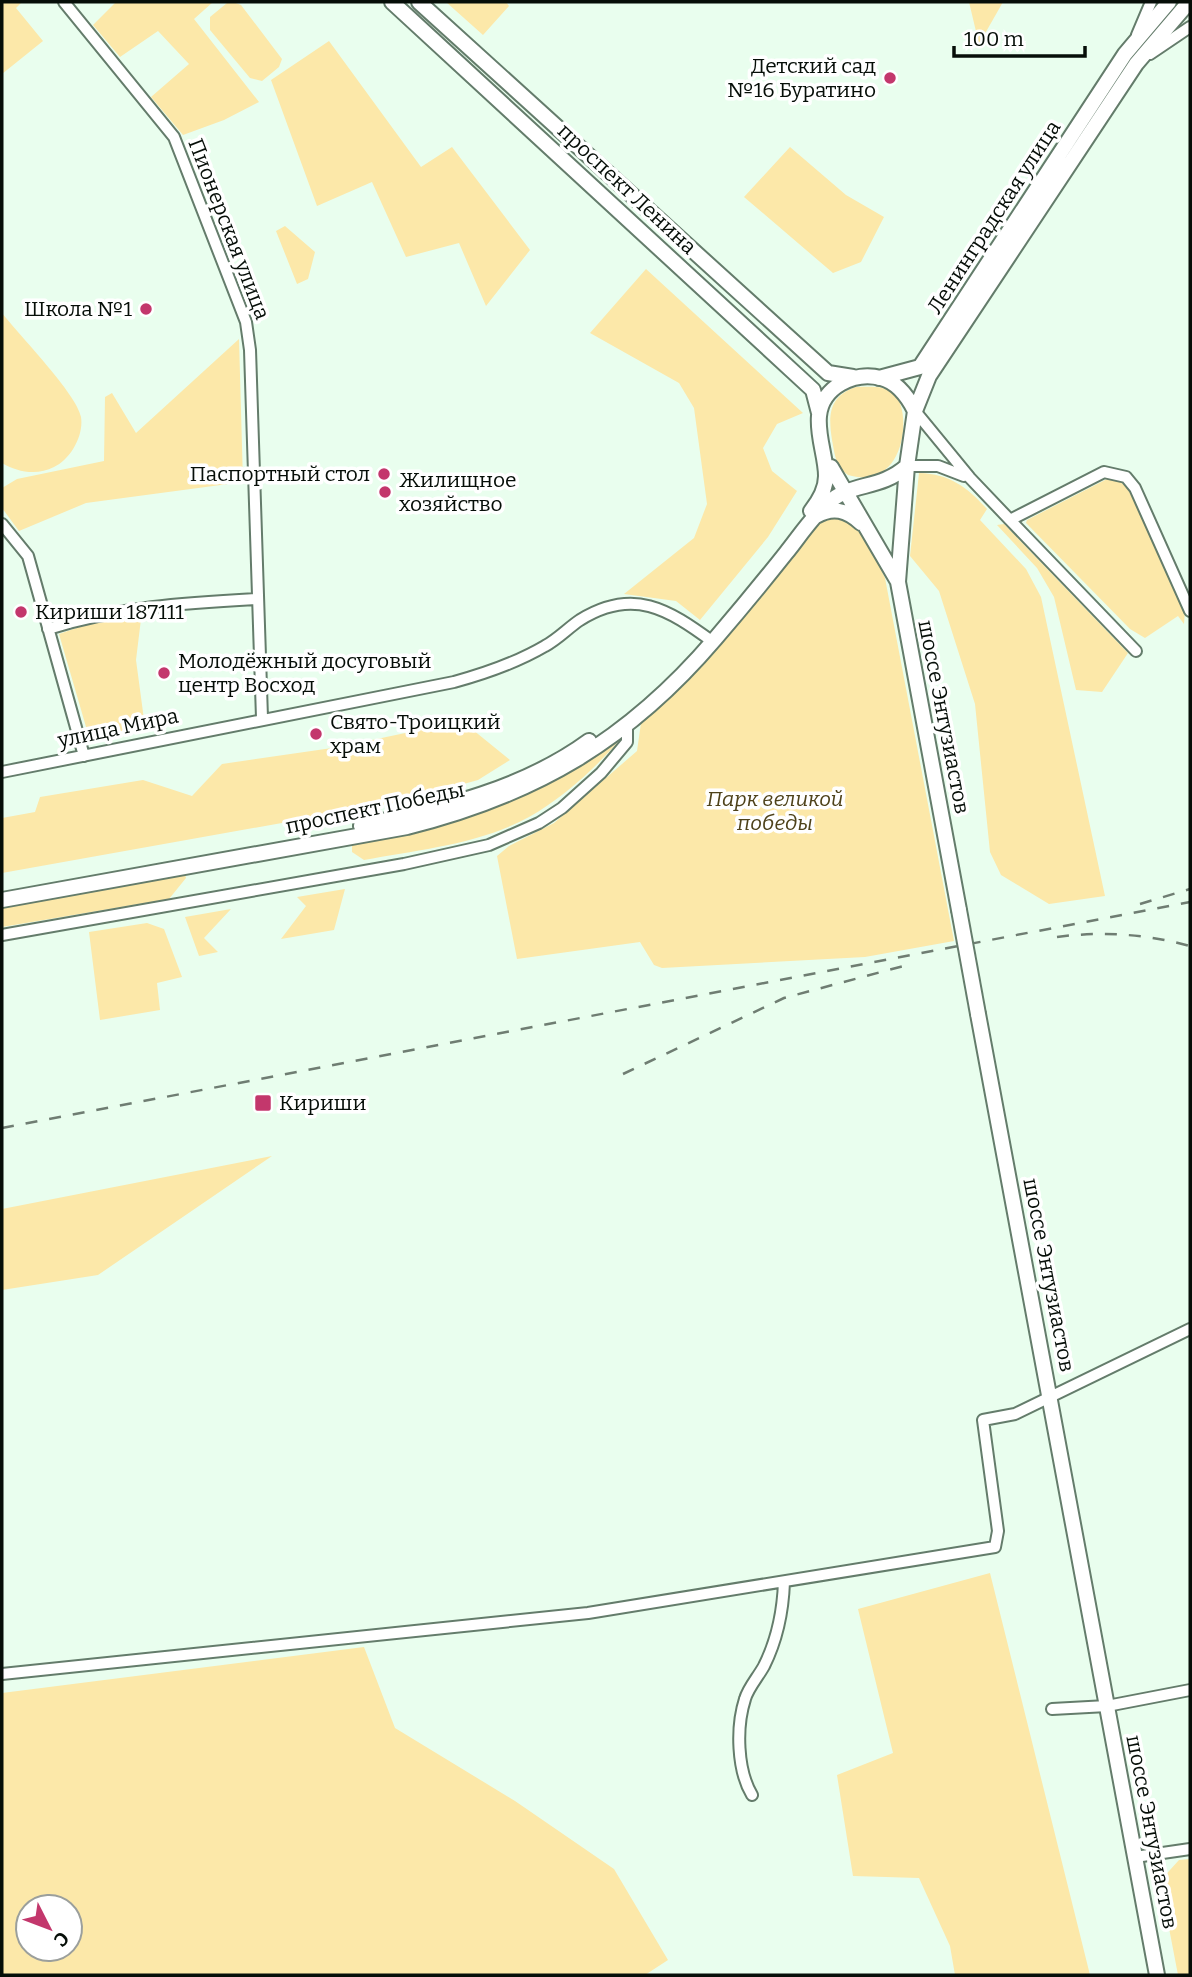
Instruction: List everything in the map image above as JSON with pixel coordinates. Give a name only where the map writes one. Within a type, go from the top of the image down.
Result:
[{"type":"main road","name":"проспект Ленина","points":[[392,2],[813,390],[819,416]]},
{"type":"main road","name":"проспект Ленина","points":[[419,2],[828,373],[855,377]]},
{"type":"main road","name":"Ленинградская улица","points":[[879,377],[919,367],[1125,54],[1169,2]]},
{"type":"main road","name":"Ленинградская улица","points":[[915,411],[929,376],[1136,64],[1189,2]]},
{"type":"main road","points":[[813,515],[824,487],[819,416],[832,390],[855,377],[879,377],[903,392],[915,411],[906,466],[898,582]]},
{"type":"main road","points":[[822,448],[898,582]]},
{"type":"main road","points":[[813,515],[835,497],[861,486],[885,482],[906,466]]},
{"type":"main road","points":[[831,467],[846,479],[861,486]]},
{"type":"main road","points":[[813,515],[832,510],[843,511],[866,528]]},
{"type":"main road","name":"проспект Победы","points":[[2,900],[407,827],[452,816],[513,794],[551,776],[627,724],[709,639],[813,515]]},
{"type":"main road","name":"шоссе Энтузиастов","points":[[898,582],[1157,1975]]},
{"type":"main road","name":"проспект Победы","points":[[2,891],[348,829],[443,807],[495,791],[562,758],[606,729],[709,639]]},
{"type":"street","name":"Пионерская улица","points":[[64,2],[174,137],[246,322],[251,362],[262,718]]},
{"type":"street","points":[[1125,54],[1151,2]]},
{"type":"street","points":[[1136,64],[1190,27]]},
{"type":"street","points":[[915,411],[970,478],[1136,651]]},
{"type":"street","points":[[906,466],[938,466],[970,478]]},
{"type":"street","points":[[1010,520],[1104,472],[1126,477],[1135,488],[1190,611]]},
{"type":"street","points":[[2,524],[28,556],[84,756]]},
{"type":"street","points":[[48,629],[97,613],[154,605],[257,599]]},
{"type":"street","name":"улица Мира","points":[[2,772],[262,718],[454,682],[500,669],[548,645],[580,620],[612,604],[649,605],[668,611],[709,639]]},
{"type":"street","points":[[2,935],[367,870],[489,845],[539,823],[572,799],[601,773],[627,742],[627,724]]},
{"type":"street","points":[[2,1674],[588,1613],[995,1547],[998,1531],[982,1420],[1015,1414],[1190,1329]]},
{"type":"street","points":[[752,1795],[745,1783],[740,1741],[745,1699],[765,1663],[783,1607],[784,1581]]},
{"type":"street","points":[[1052,1709],[1107,1706],[1190,1690]]},
{"type":"street","points":[[1135,1857],[1190,1849]]},
{"type":"green space","points":[[2,2],[22,2],[16,8],[43,41],[2,74]]},
{"type":"green space","points":[[116,2],[213,2],[194,19],[259,102],[224,120],[183,135],[151,97],[189,64],[158,31],[120,57],[93,25]]},
{"type":"green space","points":[[446,2],[506,2],[509,6],[483,35]]},
{"type":"green space","points":[[969,2],[1003,2],[979,44]]},
{"type":"green space","points":[[227,3],[241,5],[282,59],[279,67],[262,81],[250,78],[210,30],[210,17]]},
{"type":"green space","points":[[329,41],[421,167],[452,147],[530,250],[486,306],[459,243],[406,257],[372,182],[317,206],[271,80]]},
{"type":"green space","points":[[790,147],[846,195],[884,217],[861,262],[833,273],[744,197]]},
{"type":"green space","points":[[285,226],[315,252],[308,279],[297,284],[276,231]]},
{"type":"green space","points":[[646,269],[803,413],[777,424],[763,448],[772,471],[797,491],[768,537],[700,620],[676,601],[624,594],[694,538],[707,504],[694,408],[679,383],[590,333]]},
{"type":"green space","points":[[2,313],[59,380],[81,417],[75,446],[60,464],[48,470],[27,472],[2,463]]},
{"type":"green space","points":[[239,339],[243,482],[86,503],[19,531],[2,508],[2,488],[17,479],[104,461],[105,397],[112,393],[136,433]]},
{"type":"green space","points":[[856,387],[889,390],[899,401],[903,414],[900,446],[893,461],[883,472],[868,477],[848,475],[840,468],[831,431],[831,415],[835,401]]},
{"type":"green space","points":[[919,473],[949,479],[980,501],[987,509],[980,520],[1026,569],[1041,597],[1105,896],[1049,904],[1001,875],[990,852],[975,704],[939,591],[910,556]]},
{"type":"green space","points":[[1107,479],[1118,480],[1132,492],[1185,611],[1184,624],[1178,616],[1145,638],[1130,629],[1026,523],[1027,520]]},
{"type":"green space","name":"Парк великой победы","points":[[834,517],[844,519],[859,531],[872,550],[885,578],[954,941],[865,957],[662,968],[654,965],[640,942],[517,959],[497,856],[509,846],[554,823],[637,751],[641,723],[646,713],[763,587],[773,580],[817,521]]},
{"type":"green space","points":[[1004,524],[1128,653],[1102,692],[1076,690],[1054,597],[1037,568],[997,525]]},
{"type":"green space","points":[[141,619],[136,660],[145,727],[91,744],[59,634],[94,622]]},
{"type":"green space","points":[[462,721],[510,760],[478,780],[399,802],[2,873],[2,818],[35,812],[40,797],[143,780],[192,796],[222,764],[339,747]]},
{"type":"green space","points":[[618,737],[619,741],[609,752],[566,792],[529,817],[510,826],[448,845],[364,860],[352,852],[352,839]]},
{"type":"green space","points":[[184,871],[186,878],[169,899],[2,927],[2,904]]},
{"type":"green space","points":[[345,889],[334,930],[281,939],[306,906],[297,897]]},
{"type":"green space","points":[[231,909],[204,938],[218,952],[199,956],[185,917]]},
{"type":"green space","points":[[147,923],[164,929],[182,977],[157,983],[160,1010],[100,1020],[89,932]]},
{"type":"green space","points":[[272,1156],[98,1275],[2,1290],[2,1209]]},
{"type":"green space","points":[[990,1573],[1090,1975],[955,1975],[950,1946],[919,1878],[853,1876],[837,1775],[893,1753],[858,1609]]},
{"type":"green space","points":[[364,1647],[395,1728],[515,1801],[614,1869],[668,1960],[645,1975],[2,1975],[2,1693]]},
{"type":"green space","points":[[1190,1859],[1190,1975],[1178,1975],[1160,1881],[1179,1860]]},
{"type":"railway","points":[[1140,904],[1190,889]]},
{"type":"railway","points":[[2,1128],[1190,902]]},
{"type":"railway","points":[[1057,937],[1124,935],[1190,946]]},
{"type":"railway","points":[[623,1074],[784,998],[911,964]]},
{"type":"place","name":"Детский сад №16 Буратино","points":[[890,78]]},
{"type":"place","name":"Школа №1","points":[[146,309]]},
{"type":"place","name":"Паспортный стол","points":[[384,474]]},
{"type":"place","name":"Жилищное хозяйство","points":[[385,492]]},
{"type":"place","name":"Кириши 187111","points":[[21,612]]},
{"type":"place","name":"Молодёжный досуговый центр Восход","points":[[164,673]]},
{"type":"place","name":"Свято-Троицкий храм","points":[[316,734]]},
{"type":"place","name":"Кириши","points":[[263,1103]]}]
